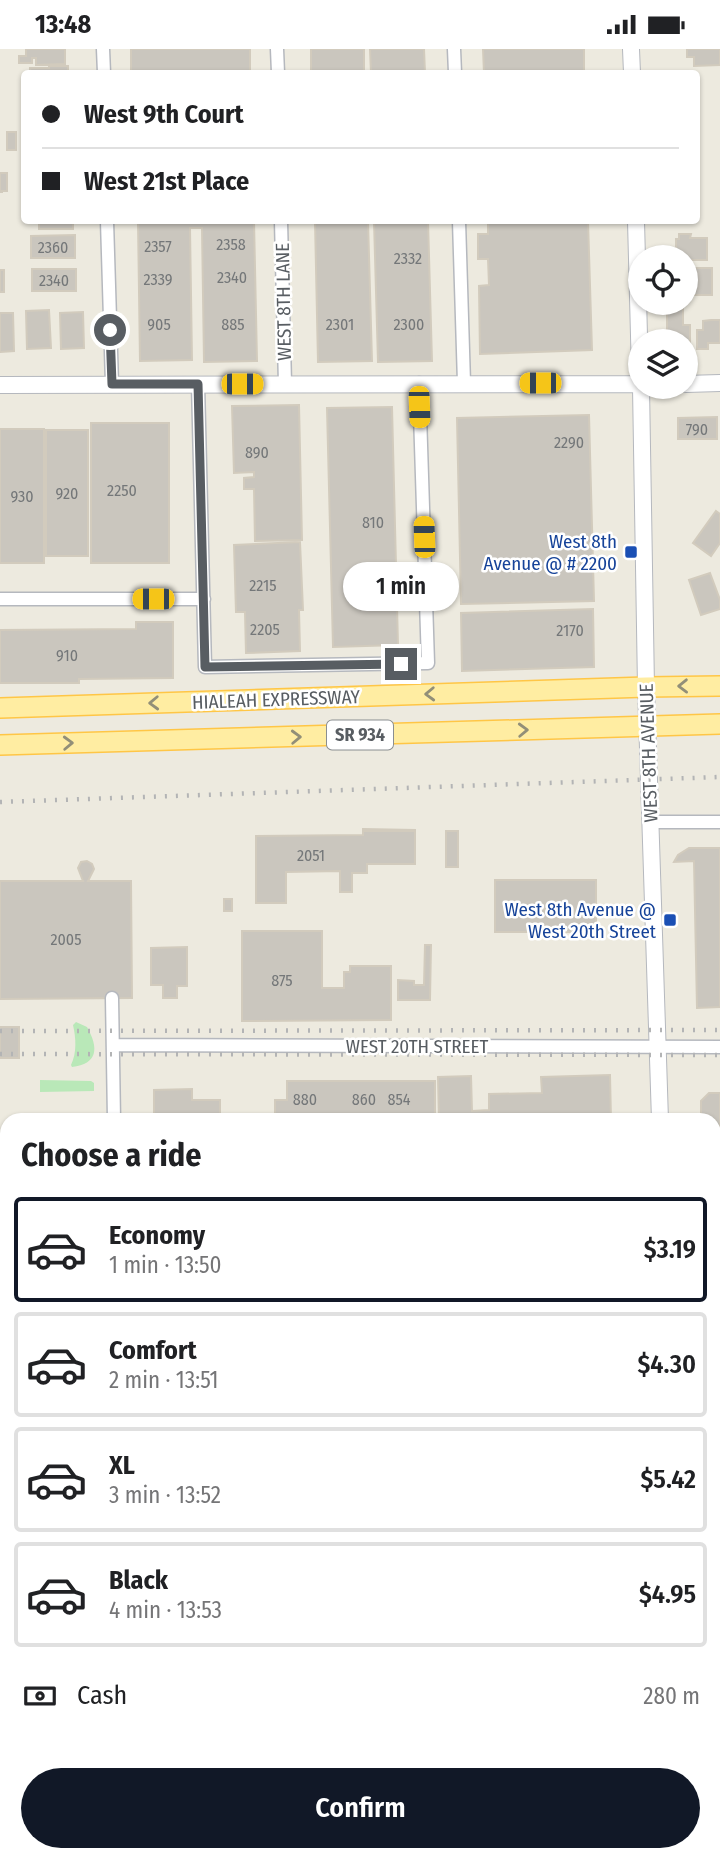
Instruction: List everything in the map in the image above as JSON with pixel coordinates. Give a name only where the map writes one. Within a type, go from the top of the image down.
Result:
[{"type":"main road","name":"HIALEAH EXPRESSWAY","points":[[0,708],[720,686]]},
{"type":"main road","name":"HIALEAH EXPRESSWAY","points":[[0,745],[720,724]]},
{"type":"street","points":[[103,49],[104,70]]},
{"type":"street","points":[[277,49],[278,70]]},
{"type":"street","points":[[454,49],[455,70]]},
{"type":"street","points":[[631,49],[632,70]]},
{"type":"street","points":[[107,224],[112,384]]},
{"type":"street","name":"WEST 8TH LANE","points":[[281,224],[285,384]]},
{"type":"street","points":[[459,224],[464,383]]},
{"type":"street","points":[[636,224],[639,329]]},
{"type":"street","points":[[198,384],[205,667],[428,663],[419,383]]},
{"type":"street","points":[[698,384],[720,383]]},
{"type":"street","points":[[0,385],[628,385]]},
{"type":"street","name":"WEST 8TH AVENUE","points":[[641,399],[646,687],[660,1113]]},
{"type":"street","points":[[0,599],[204,599]]},
{"type":"street","points":[[651,823],[720,822]]},
{"type":"street","points":[[113,998],[114,1113]]},
{"type":"street","name":"WEST 20TH STREET","points":[[114,1045],[720,1047]]},
{"type":"green space","points":[[76,1022],[87,1027],[94,1054],[87,1062],[72,1067],[75,1045],[73,1025]]},
{"type":"green space","points":[[40,1080],[91,1081],[94,1083],[94,1091],[40,1092]]},
{"type":"building","points":[[26,49],[65,49],[65,64],[36,65],[36,58],[32,58],[32,63],[19,63],[19,56],[26,56]]},
{"type":"building","points":[[131,49],[250,49],[250,70],[131,70]]},
{"type":"building","points":[[311,49],[364,49],[364,70],[311,70]]},
{"type":"building","points":[[370,49],[424,49],[425,70],[371,70]]},
{"type":"building","points":[[483,49],[584,49],[584,70],[484,70]]},
{"type":"building","points":[[687,49],[720,49],[720,65],[694,66],[694,57],[687,57]]},
{"type":"building","points":[[68,66],[68,70],[30,70],[30,68]]},
{"type":"building","points":[[7,132],[16,132],[16,150],[7,150]]},
{"type":"building","points":[[0,173],[7,173],[7,191],[0,192]]},
{"type":"building","points":[[39,224],[73,224],[73,229],[39,229]]},
{"type":"building","points":[[138,224],[254,224],[257,361],[204,362],[202,228],[190,228],[192,360],[140,361]]},
{"type":"building","points":[[315,224],[368,224],[372,361],[318,362]]},
{"type":"building","points":[[374,224],[428,224],[432,361],[378,362]]},
{"type":"building","points":[[488,224],[588,224],[592,350],[480,354],[479,286],[489,285],[488,259],[478,259],[478,234],[488,234]]},
{"type":"building","points":[[679,234],[691,234],[690,238],[707,238],[707,260],[698,260],[698,245],[676,245],[676,239],[679,239]]},
{"type":"building","points":[[75,235],[75,258],[31,258],[31,236]]},
{"type":"building","points":[[698,268],[712,268],[712,295],[698,295]]},
{"type":"building","points":[[32,269],[76,269],[76,291],[32,291]]},
{"type":"building","points":[[0,270],[4,270],[4,292],[0,292]]},
{"type":"building","points":[[49,310],[51,348],[27,349],[26,311]]},
{"type":"building","points":[[83,312],[84,348],[61,349],[60,313]]},
{"type":"building","points":[[0,313],[13,313],[14,351],[0,352]]},
{"type":"building","points":[[667,315],[683,315],[683,325],[690,325],[690,329],[667,329]]},
{"type":"building","points":[[720,320],[720,343],[708,343],[708,349],[698,349],[698,330],[703,330],[703,321]]},
{"type":"building","points":[[299,405],[302,540],[255,541],[254,489],[244,489],[244,478],[254,477],[254,472],[234,473],[232,406]]},
{"type":"building","points":[[392,407],[398,645],[333,647],[327,408]]},
{"type":"building","points":[[589,415],[594,601],[461,604],[457,418]]},
{"type":"building","points":[[717,417],[717,439],[678,439],[678,418]]},
{"type":"building","points":[[91,423],[169,423],[169,563],[91,563]]},
{"type":"building","points":[[0,429],[44,429],[44,563],[0,563]]},
{"type":"building","points":[[46,430],[88,430],[88,556],[46,556]]},
{"type":"building","points":[[716,511],[720,514],[720,543],[711,556],[693,543]]},
{"type":"building","points":[[300,542],[303,610],[299,610],[300,651],[246,653],[245,612],[236,612],[234,545]]},
{"type":"building","points":[[710,573],[720,600],[720,609],[701,615],[689,580]]},
{"type":"building","points":[[593,609],[594,667],[462,671],[461,613]]},
{"type":"building","points":[[136,622],[173,622],[173,678],[79,679],[79,683],[0,683],[0,630],[136,629]]},
{"type":"building","points":[[415,830],[415,831],[363,831]]},
{"type":"building","points":[[363,831],[415,831],[415,864],[367,864],[367,873],[352,873],[352,892],[340,892],[340,871],[286,872],[286,903],[256,903],[256,836],[363,835]]},
{"type":"building","points":[[446,831],[458,831],[458,867],[446,867]]},
{"type":"building","points":[[689,848],[720,848],[720,1007],[697,1008],[694,861],[674,862],[678,855]]},
{"type":"building","points":[[87,861],[94,869],[88,881],[131,881],[132,998],[0,999],[0,881],[83,881],[78,868],[81,862]]},
{"type":"building","points":[[495,880],[596,880],[596,932],[495,932]]},
{"type":"building","points":[[224,899],[232,899],[232,911],[224,911]]},
{"type":"building","points":[[242,931],[322,931],[322,988],[344,988],[344,972],[350,972],[350,966],[391,966],[391,1020],[242,1021]]},
{"type":"building","points":[[425,945],[431,945],[430,1000],[398,1000],[398,980],[424,985]]},
{"type":"building","points":[[187,947],[187,986],[177,986],[177,998],[163,998],[163,985],[151,985],[151,948]]},
{"type":"building","points":[[0,1027],[19,1027],[19,1058],[0,1058]]},
{"type":"building","points":[[610,1075],[611,1113],[439,1113],[438,1077],[471,1076],[472,1111],[489,1110],[489,1094],[542,1093],[541,1077]]},
{"type":"building","points":[[287,1081],[435,1081],[435,1113],[275,1113],[275,1100],[287,1100]]},
{"type":"building","points":[[192,1089],[192,1100],[220,1100],[220,1113],[154,1113],[154,1090]]},
{"type":"building","points":[[709,1093],[720,1093],[720,1113],[701,1113],[701,1101]]},
{"type":"railway","points":[[0,802],[720,777]]},
{"type":"railway","points":[[0,1031],[720,1030]]},
{"type":"railway","points":[[0,1054],[720,1055]]},
{"type":"place","name":"West 8th Avenue @ # 2200","points":[[631,552]]},
{"type":"place","name":"West 8th Avenue @ West 20th Street","points":[[670,920]]},
{"type":"route","points":[[110,330],[112,384],[198,384],[205,667],[401,664]]}]
